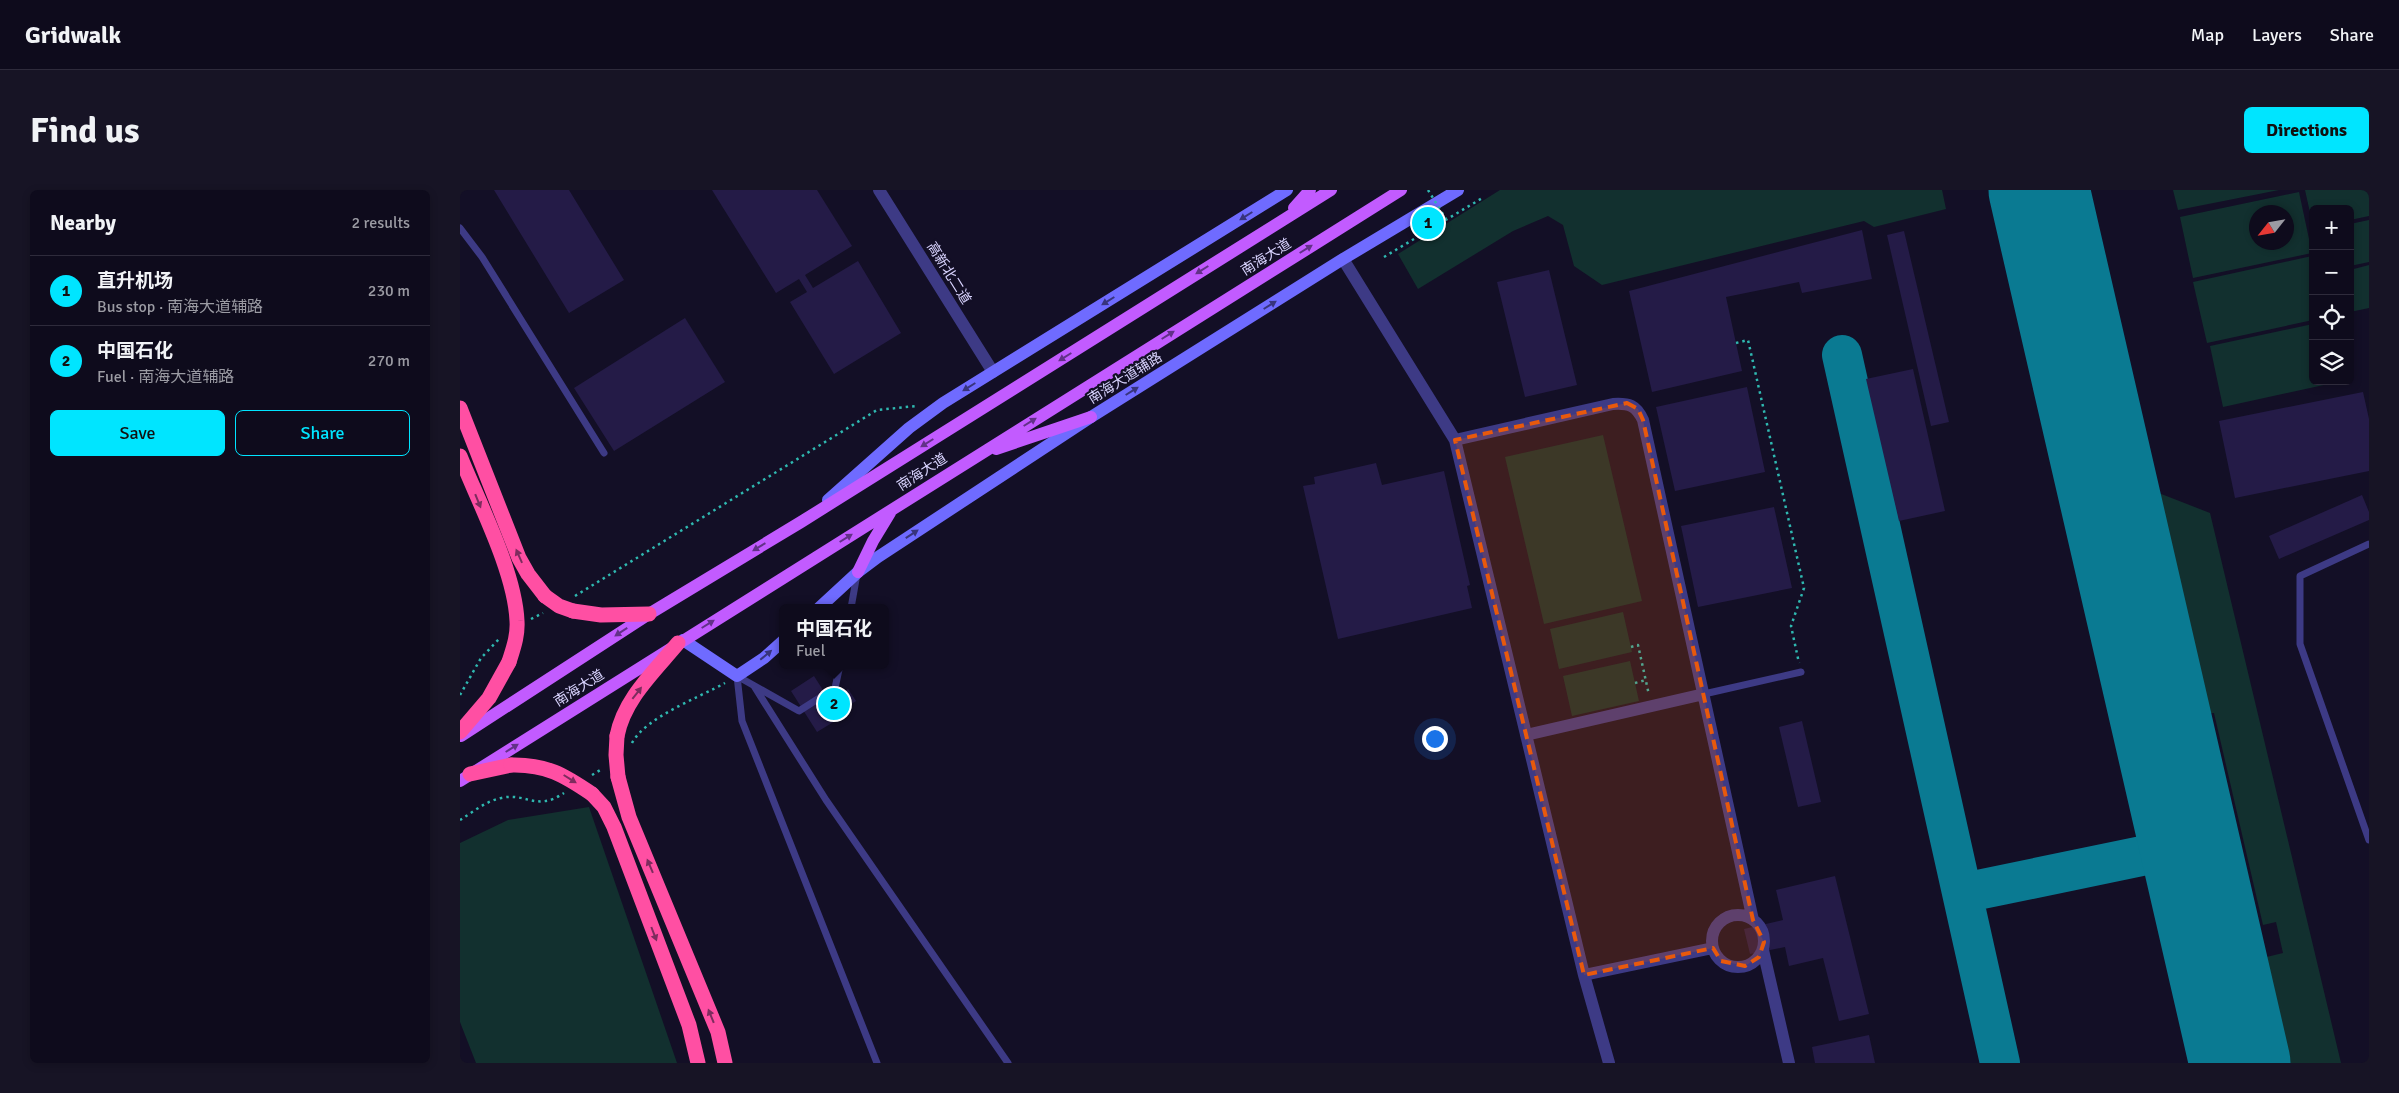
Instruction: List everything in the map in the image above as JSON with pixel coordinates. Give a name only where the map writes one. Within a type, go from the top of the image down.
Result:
[{"type":"highway","points":[[460,408],[519,558],[528,574],[545,596],[559,606],[572,605],[601,615],[649,614]]},
{"type":"highway","points":[[460,456],[507,572],[517,621],[516,640],[509,662],[489,698],[460,732]]},
{"type":"highway","points":[[680,642],[633,696],[620,723],[616,755],[618,776],[629,816],[718,1032],[725,1063]]},
{"type":"highway","points":[[465,778],[511,764],[532,764],[566,776],[592,794],[604,807],[614,827],[689,1024],[698,1063]]},
{"type":"main road","points":[[801,522],[842,489],[909,428],[943,403],[1287,190]]},
{"type":"main road","points":[[1288,216],[1310,190]]},
{"type":"main road","name":"南海大道","points":[[460,736],[649,614],[801,522],[1331,190]]},
{"type":"main road","name":"南海大道","points":[[465,778],[1401,190]]},
{"type":"main road","name":"南海大道辅路","points":[[823,604],[858,572],[1091,417],[1343,259],[1458,190]]},
{"type":"main road","points":[[974,457],[1091,417]]},
{"type":"main road","points":[[858,572],[873,541],[893,508]]},
{"type":"main road","points":[[680,642],[737,676],[759,662],[779,644]]},
{"type":"street","name":"高新北二道","points":[[879,190],[993,372]]},
{"type":"street","points":[[1343,259],[1455,440],[1584,975],[1609,1063]]},
{"type":"street","points":[[1455,440],[1613,404],[1627,403],[1638,409],[1644,420],[1753,920],[1763,934],[1762,950],[1789,1063]]},
{"type":"street","points":[[1526,735],[1704,694]]},
{"type":"street","points":[[1753,920],[1738,915],[1724,920],[1714,932],[1713,948],[1722,961],[1737,967],[1753,963],[1762,950]]},
{"type":"street","points":[[1584,975],[1713,948]]},
{"type":"lane","points":[[460,228],[482,257],[604,453]]},
{"type":"lane","points":[[2369,544],[2300,576],[2300,644],[2369,840]]},
{"type":"lane","points":[[852,604],[858,572]]},
{"type":"lane","points":[[737,676],[799,711],[835,688],[839,669]]},
{"type":"lane","points":[[1704,694],[1802,672]]},
{"type":"lane","points":[[737,676],[742,721],[877,1063]]},
{"type":"lane","points":[[754,686],[826,800],[1008,1063]]},
{"type":"path","points":[[1428,190],[1446,219]]},
{"type":"path","points":[[1384,257],[1484,196]]},
{"type":"path","points":[[1736,343],[1748,340],[1804,588],[1791,626],[1802,672]]},
{"type":"path","points":[[572,605],[595,585],[877,410],[943,403]]},
{"type":"path","points":[[528,621],[545,612]]},
{"type":"path","points":[[460,695],[481,658],[503,636]]},
{"type":"path","points":[[1631,647],[1638,645],[1652,706]]},
{"type":"path","points":[[1635,683],[1646,680]]},
{"type":"path","points":[[460,820],[488,802]]},
{"type":"highlighted area","points":[[1627,403],[1638,409],[1643,420],[1753,920],[1764,942],[1759,957],[1745,966],[1721,961],[1713,948],[1584,975],[1455,440],[1613,404]]},
{"type":"green space","points":[[1500,190],[1942,190],[1946,209],[1874,227],[1864,221],[1602,285],[1574,266],[1563,225],[1548,216],[1513,231],[1418,289],[1398,254]]},
{"type":"green space","points":[[2173,190],[2279,190],[2178,210]]},
{"type":"green space","points":[[2305,190],[2369,190],[2369,216],[2354,219],[2354,205],[2309,205],[2309,208]]},
{"type":"green space","points":[[2299,192],[2309,239],[2309,254],[2193,278],[2180,217]]},
{"type":"green space","points":[[2369,220],[2369,262],[2354,265],[2354,250],[2354,223]]},
{"type":"green space","points":[[2309,257],[2309,321],[2207,343],[2193,282]]},
{"type":"green space","points":[[2369,265],[2369,308],[2354,311],[2354,295],[2354,269]]},
{"type":"green space","points":[[2309,325],[2309,385],[2324,385],[2223,407],[2210,346]]},
{"type":"green space","points":[[1603,435],[1642,601],[1544,624],[1505,457]]},
{"type":"green space","points":[[2128,481],[2210,513],[2341,1063],[2265,1063],[2242,963],[2283,953],[2276,922],[2263,925],[2214,713],[2182,715]]},
{"type":"green space","points":[[1623,612],[1632,652],[1559,669],[1550,629]]},
{"type":"green space","points":[[1630,661],[1639,701],[1572,716],[1563,676]]},
{"type":"green space","points":[[589,807],[677,1063],[476,1063],[460,1022],[460,843],[508,820]]},
{"type":"building","points":[[494,190],[569,190],[624,280],[569,313]]},
{"type":"building","points":[[712,190],[817,190],[852,246],[805,275],[813,288],[858,261],[901,333],[834,374],[790,302],[807,292],[799,279],[776,293]]},
{"type":"building","points":[[1862,230],[1872,279],[1802,293],[1799,282],[1726,297],[1742,371],[1652,392],[1629,291]]},
{"type":"building","points":[[1904,231],[1949,422],[1931,426],[1887,235]]},
{"type":"building","points":[[1549,270],[1577,385],[1525,397],[1497,282]]},
{"type":"building","points":[[685,318],[725,382],[614,451],[574,388]]},
{"type":"building","points":[[1913,369],[1945,511],[1899,521],[1866,379]]},
{"type":"building","points":[[1747,387],[1765,472],[1675,491],[1656,407]]},
{"type":"building","points":[[2363,392],[2369,419],[2369,471],[2235,498],[2219,421]]},
{"type":"building","points":[[1376,463],[1382,485],[1444,471],[1470,585],[1467,586],[1472,608],[1338,639],[1303,486],[1315,484],[1314,477]]},
{"type":"building","points":[[2362,495],[2369,512],[2369,520],[2279,559],[2269,536]]},
{"type":"building","points":[[1774,507],[1792,588],[1698,607],[1681,526]]},
{"type":"building","points":[[814,676],[830,701],[848,689],[856,701],[837,713],[840,718],[817,732],[791,691]]},
{"type":"building","points":[[1802,721],[1821,802],[1798,807],[1779,727]]},
{"type":"building","points":[[1835,876],[1869,1014],[1839,1021],[1823,958],[1789,966],[1785,947],[1750,954],[1744,929],[1783,920],[1776,890]]},
{"type":"building","points":[[1869,1035],[1875,1063],[1815,1063],[1812,1047]]},
{"type":"taxiway","points":[[1842,355],[2000,1063]]},
{"type":"taxiway","points":[[1963,893],[2190,846]]},
{"type":"runway","points":[[2039,190],[2240,1063]]},
{"type":"place","name":"直升机场","points":[[1428,223]]},
{"type":"place","name":"中国石化","points":[[834,704]]}]
